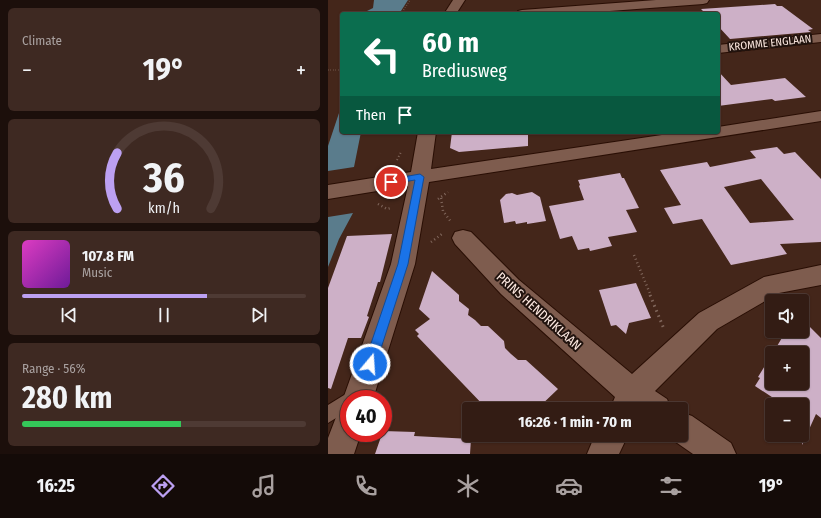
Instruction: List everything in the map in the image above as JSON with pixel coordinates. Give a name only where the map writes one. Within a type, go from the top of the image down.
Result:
[{"type":"street","points":[[451,12],[459,0]]},
{"type":"street","points":[[548,12],[703,0]]},
{"type":"street","name":"KROMME ENGLAAN","points":[[720,49],[821,38]]},
{"type":"street","points":[[720,128],[821,116]]},
{"type":"street","points":[[358,390],[403,264],[427,134]]},
{"type":"street","points":[[328,192],[536,159],[667,135]]},
{"type":"street","name":"PRINS HENDRIKLAAN","points":[[463,238],[510,287],[628,401]]},
{"type":"street","points":[[628,401],[708,321],[773,284],[821,275]]},
{"type":"street","points":[[688,432],[720,454]]},
{"type":"street","points":[[338,454],[342,442]]},
{"type":"street","points":[[603,454],[609,442]]},
{"type":"lane","points":[[328,414],[340,407]]},
{"type":"path","points":[[403,12],[410,0]]},
{"type":"path","points":[[328,70],[340,70]]},
{"type":"path","points":[[396,160],[401,152]]},
{"type":"path","points":[[440,198],[443,211],[463,238]]},
{"type":"path","points":[[634,255],[665,332]]},
{"type":"water","points":[[374,0],[408,0],[400,12],[365,12],[373,8]]},
{"type":"water","points":[[340,110],[340,134],[361,134],[354,167],[328,171],[328,146]]},
{"type":"water","points":[[353,213],[339,239],[328,267],[328,217]]},
{"type":"building","points":[[775,4],[777,6],[782,6],[813,29],[808,30],[811,32],[730,39],[720,28],[720,12],[704,12],[701,9]]},
{"type":"building","points":[[720,73],[731,85],[785,78],[806,97],[775,101],[772,99],[720,106]]},
{"type":"building","points":[[452,134],[528,134],[528,146],[459,152],[450,148]]},
{"type":"building","points":[[777,147],[784,154],[795,152],[821,179],[821,242],[780,244],[787,254],[731,265],[702,219],[673,224],[664,208],[681,205],[660,170],[707,162],[710,167],[756,158],[750,151]],"holes":[[[761,179],[794,220],[750,223],[724,187]]]},
{"type":"building","points":[[620,173],[639,208],[626,210],[637,232],[608,237],[612,246],[590,251],[589,248],[578,250],[572,236],[560,239],[549,206],[584,200],[578,180]]},
{"type":"building","points":[[532,192],[540,197],[546,221],[527,224],[527,222],[516,224],[515,221],[504,223],[500,200],[506,194],[512,193],[517,195]]},
{"type":"building","points":[[392,234],[380,282],[378,282],[367,316],[369,317],[361,338],[348,338],[331,389],[328,388],[328,288],[347,236]]},
{"type":"building","points":[[432,271],[459,295],[459,301],[469,309],[468,315],[481,326],[488,326],[504,341],[505,348],[511,354],[518,360],[526,360],[558,389],[544,402],[480,402],[417,336],[419,334],[415,330],[430,319],[419,309]]},
{"type":"building","points":[[636,283],[651,318],[629,323],[626,334],[616,325],[611,326],[599,290]]},
{"type":"building","points":[[809,326],[821,338],[821,418],[816,414],[809,430],[809,398],[773,398],[755,386],[760,378],[758,377],[765,366],[765,390],[809,390],[809,346],[777,346],[782,338],[809,338]]},
{"type":"building","points":[[392,431],[415,432],[414,436],[462,439],[462,442],[471,442],[470,454],[375,454],[379,442],[392,442]]},
{"type":"route","points":[[370,364],[403,264],[420,177],[391,182]]}]
